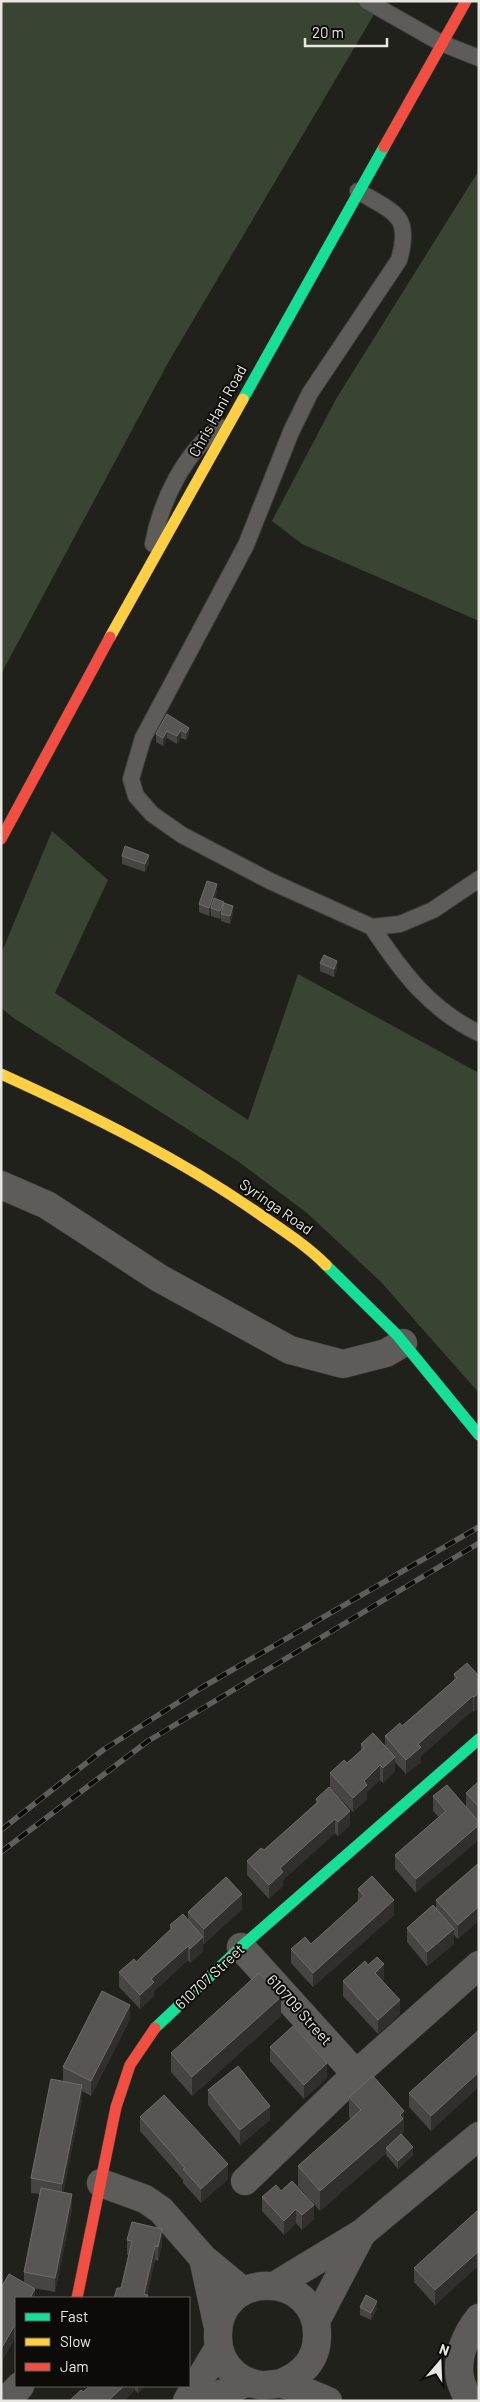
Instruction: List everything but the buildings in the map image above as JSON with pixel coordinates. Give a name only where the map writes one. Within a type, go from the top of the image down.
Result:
[{"type":"street","name":"Chris Hani Road","points":[[230,420],[466,1]]},
{"type":"street","points":[[1,839],[149,566]]},
{"type":"street","name":"Syringa Road","points":[[1,1074],[88,1114],[224,1189],[311,1250],[403,1343],[479,1435]]},
{"type":"street","points":[[1,1185],[47,1205],[159,1278],[290,1350],[343,1364],[386,1353],[403,1343]]},
{"type":"street","name":"610707 Street","points":[[77,2297],[116,2107],[130,2065],[155,2028],[241,1947],[479,1739]]},
{"type":"street","name":"610709 Street","points":[[241,1947],[356,2074]]},
{"type":"street","points":[[245,2182],[356,2074],[479,1965]]},
{"type":"street","points":[[276,2285],[362,2234],[479,2136]]},
{"type":"street","points":[[101,2183],[145,2199],[162,2210],[203,2258],[243,2291]]},
{"type":"street","points":[[203,2258],[225,2363],[235,2374],[248,2382],[264,2386],[280,2384],[300,2373],[312,2358],[316,2346],[316,2321],[362,2234]]},
{"type":"street","points":[[187,2401],[218,2336],[229,2302],[243,2291],[259,2285],[276,2285],[292,2291],[307,2304],[316,2321]]},
{"type":"street","points":[[469,2401],[460,2377],[462,2348],[470,2329],[479,2318]]},
{"type":"street","points":[[312,2358],[337,2401]]},
{"type":"street","points":[[205,2401],[248,2382]]},
{"type":"street","points":[[280,2384],[328,2401]]},
{"type":"street","points":[[6,2401],[19,2387]]},
{"type":"lane","points":[[367,1],[441,43],[479,58]]},
{"type":"lane","points":[[358,191],[400,220],[404,229],[404,240],[399,260],[310,394],[291,432],[246,545],[143,738],[131,780],[136,796],[152,814],[182,834],[270,880],[372,927],[400,924],[433,910],[479,879]]},
{"type":"lane","points":[[149,566],[157,525],[168,495],[190,458],[206,438],[230,420]]},
{"type":"lane","points":[[372,927],[396,963],[418,990],[437,1008],[479,1033]]},
{"type":"green space","points":[[1,1],[382,1],[169,361],[1,674]]},
{"type":"green space","points":[[479,170],[479,621],[302,544],[272,521],[336,399]]},
{"type":"green space","points":[[52,831],[108,880],[55,993],[248,1120],[298,974],[479,1073],[479,1393],[381,1282],[307,1213],[239,1162],[15,1019],[1,1008],[1,954]]},
{"type":"railway","points":[[1,1830],[103,1750],[201,1688],[479,1527]]},
{"type":"railway","points":[[1,1852],[148,1741],[479,1543]]},
{"type":"traffic: fast","points":[[243,399],[384,147]]},
{"type":"traffic: fast","points":[[326,1265],[397,1335],[479,1435]]},
{"type":"traffic: fast","points":[[155,2028],[241,1947],[479,1739]]},
{"type":"traffic: slow","points":[[110,637],[243,399]]},
{"type":"traffic: slow","points":[[1,1074],[68,1105],[168,1157],[231,1195],[287,1233],[326,1265]]},
{"type":"traffic: jam","points":[[384,147],[466,1]]},
{"type":"traffic: jam","points":[[1,839],[110,637]]},
{"type":"traffic: jam","points":[[77,2297],[116,2107],[130,2065],[155,2028]]}]
